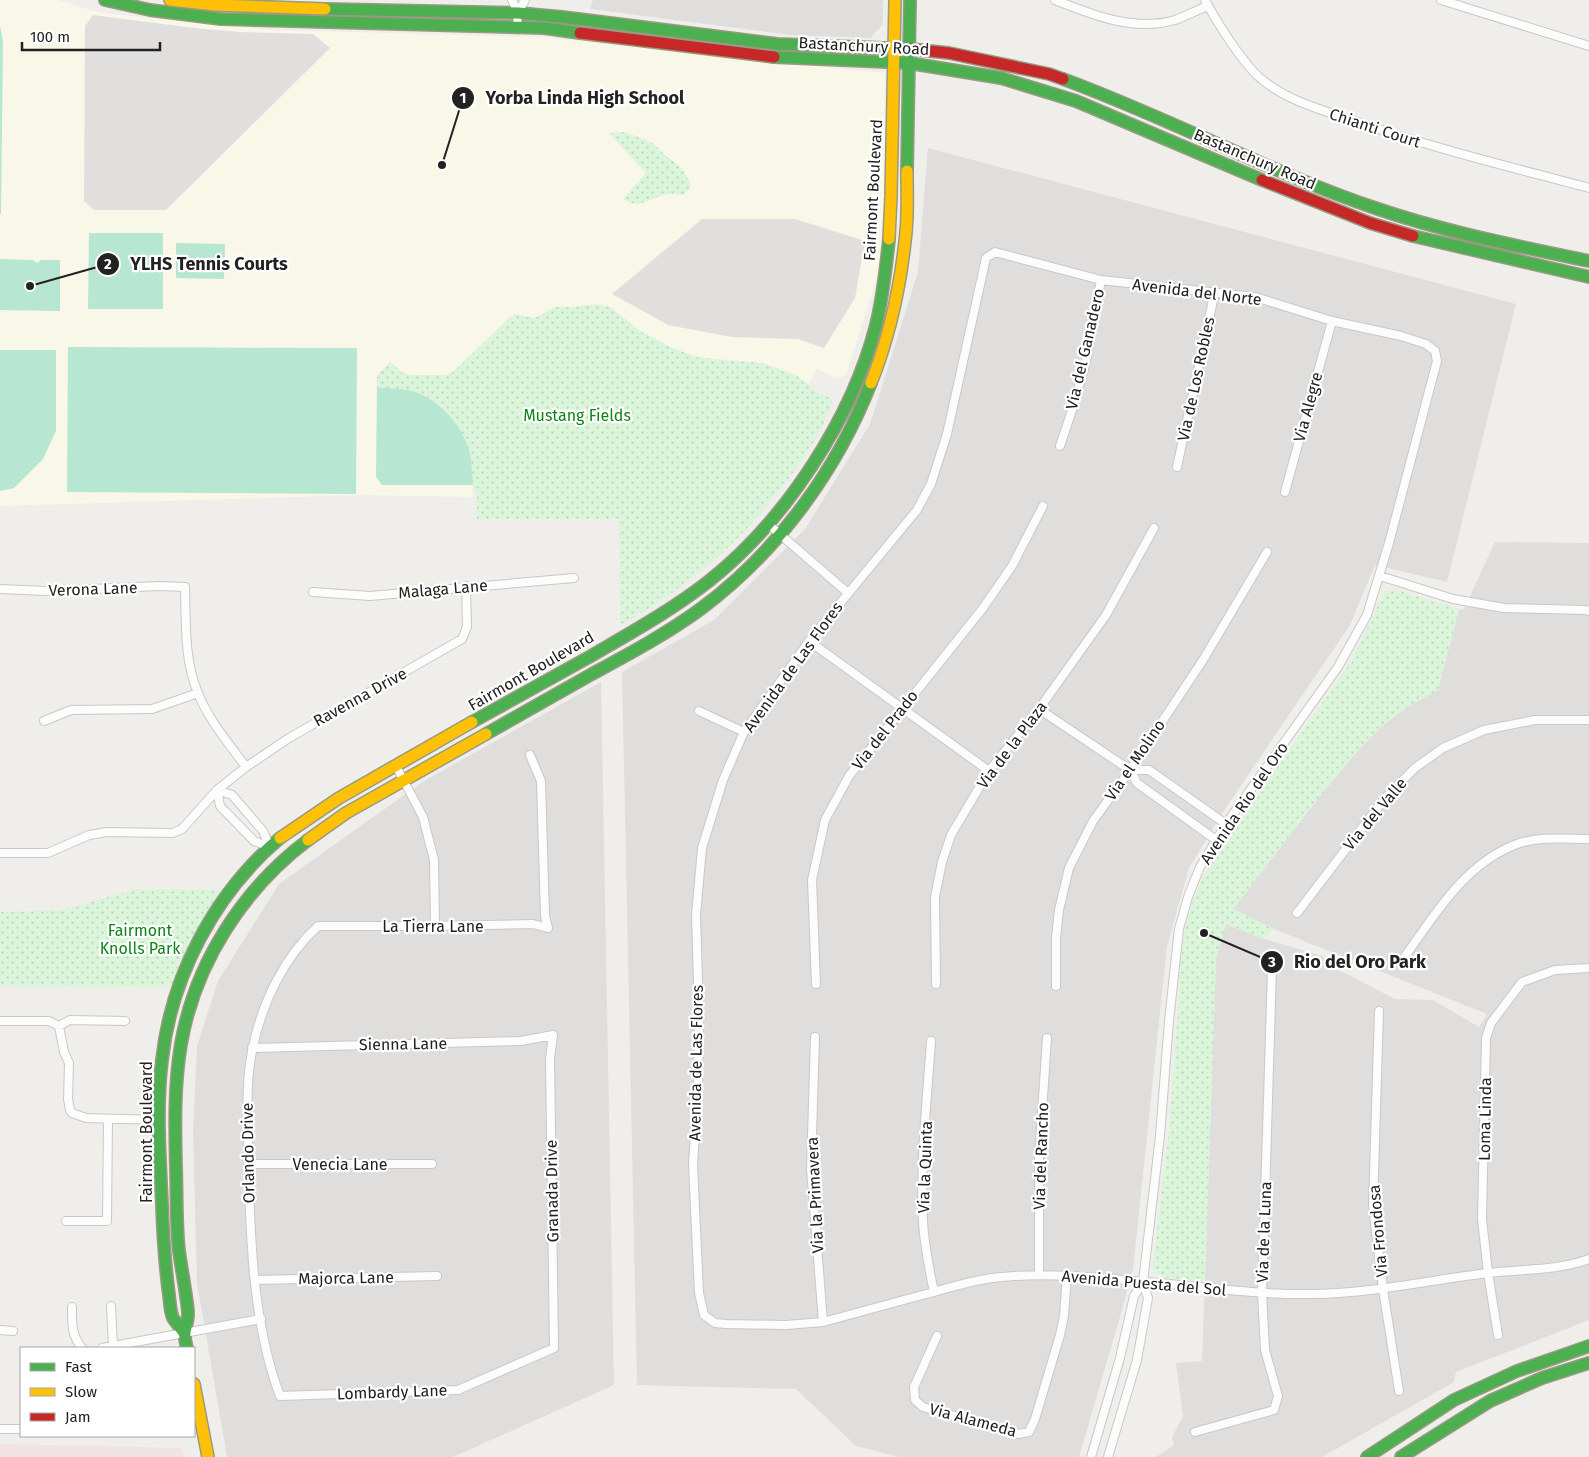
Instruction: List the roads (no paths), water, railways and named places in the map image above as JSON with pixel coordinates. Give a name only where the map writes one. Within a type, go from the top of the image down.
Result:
[{"type":"main road","name":"Bastanchury Road","points":[[105,0],[150,10],[204,17],[265,21],[517,26],[581,32],[768,57],[909,63],[964,71],[1001,78],[1076,101],[1370,223],[1428,240],[1589,277]]},
{"type":"main road","points":[[135,0],[148,3],[152,0]]},
{"type":"main road","name":"Bastanchury Road","points":[[170,0],[215,5],[518,13],[777,44],[909,49],[949,53],[1048,74],[1106,95],[1317,187],[1377,209],[1446,230],[1589,261]]},
{"type":"main road","name":"Fairmont Boulevard","points":[[187,1347],[184,1333],[172,1317],[164,1267],[160,1076],[164,1042],[180,984],[192,954],[228,895],[247,870],[270,847],[300,823],[322,808],[659,616],[707,583],[740,554],[786,502],[831,434],[849,398],[871,339],[883,292],[892,197],[895,0]]},
{"type":"main road","name":"Fairmont Boulevard","points":[[184,1333],[189,1314],[180,1257],[176,1083],[180,1048],[189,1008],[207,962],[230,920],[243,902],[282,860],[317,832],[346,813],[606,666],[692,615],[741,575],[780,535],[814,493],[856,422],[864,404],[879,365],[894,312],[904,256],[910,0]]},
{"type":"main road","points":[[204,17],[211,12],[269,14],[273,7]]},
{"type":"main road","points":[[892,197],[906,197]]},
{"type":"main road","points":[[849,398],[864,404]]},
{"type":"main road","points":[[270,847],[282,860]]},
{"type":"main road","points":[[160,1120],[176,1120]]},
{"type":"main road","points":[[1367,1457],[1454,1400],[1517,1371],[1589,1346]]},
{"type":"main road","points":[[1400,1457],[1490,1401],[1542,1378],[1589,1363]]},
{"type":"main road","points":[[195,1389],[208,1457]]},
{"type":"street","points":[[512,0],[518,13]]},
{"type":"street","points":[[517,26],[518,13],[525,0]]},
{"type":"street","points":[[1055,0],[1116,21],[1138,24],[1161,23],[1176,19],[1206,3]]},
{"type":"street","points":[[1441,0],[1589,46]]},
{"type":"street","name":"Chianti Court","points":[[1206,3],[1242,58],[1259,77],[1284,94],[1308,106],[1413,141],[1589,188]]},
{"type":"street","name":"Avenida del Norte","points":[[986,258],[995,252],[1101,280],[1255,297],[1332,321],[1401,336],[1426,344],[1435,351]]},
{"type":"street","name":"Avenida de Las Flores","points":[[704,1315],[699,1293],[693,1165],[698,1079],[699,1014],[696,915],[702,848],[723,780],[744,732],[809,641],[917,510],[931,484],[947,434],[986,258]]},
{"type":"street","name":"Via del Ganadero","points":[[1060,446],[1074,407],[1086,361],[1101,280]]},
{"type":"street","name":"Via de Los Robles","points":[[1177,468],[1214,291]]},
{"type":"street","name":"Via Alegre","points":[[1285,492],[1332,321]]},
{"type":"street","name":"Avenida Rio del Oro","points":[[1091,1457],[1120,1358],[1134,1296],[1142,1282],[1160,1136],[1169,1021],[1179,929],[1188,897],[1200,867],[1226,824],[1338,667],[1367,615],[1380,576],[1435,372],[1437,361],[1435,351]]},
{"type":"street","name":"Via del Prado","points":[[816,984],[812,880],[825,820],[849,776],[983,608],[1012,566],[1043,506]]},
{"type":"street","points":[[768,524],[848,592]]},
{"type":"street","name":"Via de la Plaza","points":[[936,984],[935,897],[942,862],[951,835],[989,771],[1039,709],[1106,615],[1154,528]]},
{"type":"street","name":"Via el Molino","points":[[1056,986],[1056,938],[1059,910],[1069,868],[1093,821],[1130,770],[1203,660],[1267,552]]},
{"type":"street","points":[[1380,576],[1453,599],[1504,608],[1589,611]]},
{"type":"street","name":"Malaga Lane","points":[[313,592],[370,596],[466,586],[574,578]]},
{"type":"street","name":"Verona Lane","points":[[0,589],[47,591],[159,586],[185,587],[190,666],[198,693]]},
{"type":"street","name":"Ravenna Drive","points":[[0,853],[48,852],[90,835],[107,832],[172,834],[182,829],[217,790],[246,766],[289,738],[462,639],[467,628],[466,586]]},
{"type":"street","points":[[809,641],[989,771]]},
{"type":"street","points":[[44,721],[71,710],[152,709],[198,693],[219,731],[246,766]]},
{"type":"street","points":[[1039,709],[1130,770],[1137,783],[1216,840]]},
{"type":"street","points":[[699,711],[744,732]]},
{"type":"street","name":"Via del Valle","points":[[1297,913],[1385,798],[1416,768],[1444,748],[1492,728],[1535,720],[1589,720]]},
{"type":"street","name":"La Tierra Lane","points":[[318,926],[533,924],[548,928],[545,916],[541,781],[530,755]]},
{"type":"street","points":[[396,766],[423,817],[434,860],[435,926]]},
{"type":"street","points":[[1130,770],[1149,770],[1226,824]]},
{"type":"street","points":[[217,790],[232,795],[263,831],[270,847],[254,841],[220,806],[217,790]]},
{"type":"street","points":[[1401,962],[1454,889],[1471,871],[1489,858],[1518,844],[1543,839],[1589,839]]},
{"type":"street","name":"Orlando Drive","points":[[280,1396],[273,1374],[261,1318],[251,1247],[248,1164],[248,1075],[252,1048],[267,1001],[284,969],[307,936],[318,926]]},
{"type":"street","name":"Loma Linda","points":[[1498,1335],[1488,1273],[1482,1218],[1486,1038],[1491,1023],[1522,982],[1555,970],[1589,968]]},
{"type":"street","name":"Via de la Luna","points":[[1195,1432],[1274,1410],[1278,1396],[1265,1350],[1262,1293],[1272,969]]},
{"type":"street","name":"Via Frondosa","points":[[1378,1011],[1373,1206],[1383,1289],[1399,1391]]},
{"type":"street","points":[[58,1026],[70,1020],[125,1021]]},
{"type":"street","points":[[0,1021],[48,1021],[58,1026]]},
{"type":"street","points":[[58,1026],[64,1052],[69,1063],[68,1099],[72,1113],[86,1118],[108,1120],[160,1120]]},
{"type":"street","name":"Sienna Lane","points":[[252,1048],[521,1041],[553,1035]]},
{"type":"street","name":"Granada Drive","points":[[553,1035],[550,1059],[554,1348]]},
{"type":"street","name":"Via la Primavera","points":[[815,1037],[811,1169],[823,1322]]},
{"type":"street","name":"Via del Rancho","points":[[1039,1274],[1039,1157],[1047,1038]]},
{"type":"street","name":"Via la Quinta","points":[[931,1041],[922,1176],[926,1252],[934,1292]]},
{"type":"street","points":[[66,1221],[107,1221],[108,1120]]},
{"type":"street","name":"Venecia Lane","points":[[248,1164],[432,1164]]},
{"type":"street","name":"Avenida Puesta del Sol","points":[[704,1315],[715,1322],[726,1324],[786,1325],[823,1322],[991,1278],[1039,1274],[1262,1293],[1315,1294],[1383,1289],[1488,1273],[1573,1265],[1589,1259]]},
{"type":"street","name":"Via Alameda","points":[[937,1336],[914,1386],[915,1400],[923,1407],[1018,1434],[1029,1432],[1035,1419],[1060,1335],[1064,1316],[1067,1275]]},
{"type":"street","name":"Majorca Lane","points":[[255,1280],[437,1276]]},
{"type":"street","name":"Avenida Rio del Oro","points":[[1108,1457],[1137,1360],[1148,1298],[1142,1282]]},
{"type":"street","points":[[72,1306],[72,1328],[75,1340],[81,1347]]},
{"type":"street","points":[[111,1306],[113,1346]]},
{"type":"street","points":[[108,1347],[126,1346],[261,1318]]},
{"type":"street","points":[[0,1330],[13,1331]]},
{"type":"street","name":"Lombardy Lane","points":[[280,1396],[458,1390],[554,1348]]},
{"type":"street","points":[[0,1429],[20,1430]]},
{"type":"place","name":"Yorba Linda High School","points":[[442,165]]},
{"type":"place","name":"YLHS Tennis Courts","points":[[30,286]]},
{"type":"place","name":"Rio del Oro Park","points":[[1204,933]]},
{"type":"park label","name":"Mustang Fields","points":[[577,415]]},
{"type":"park label","name":"Fairmont Knolls Park","points":[[140,939]]}]
